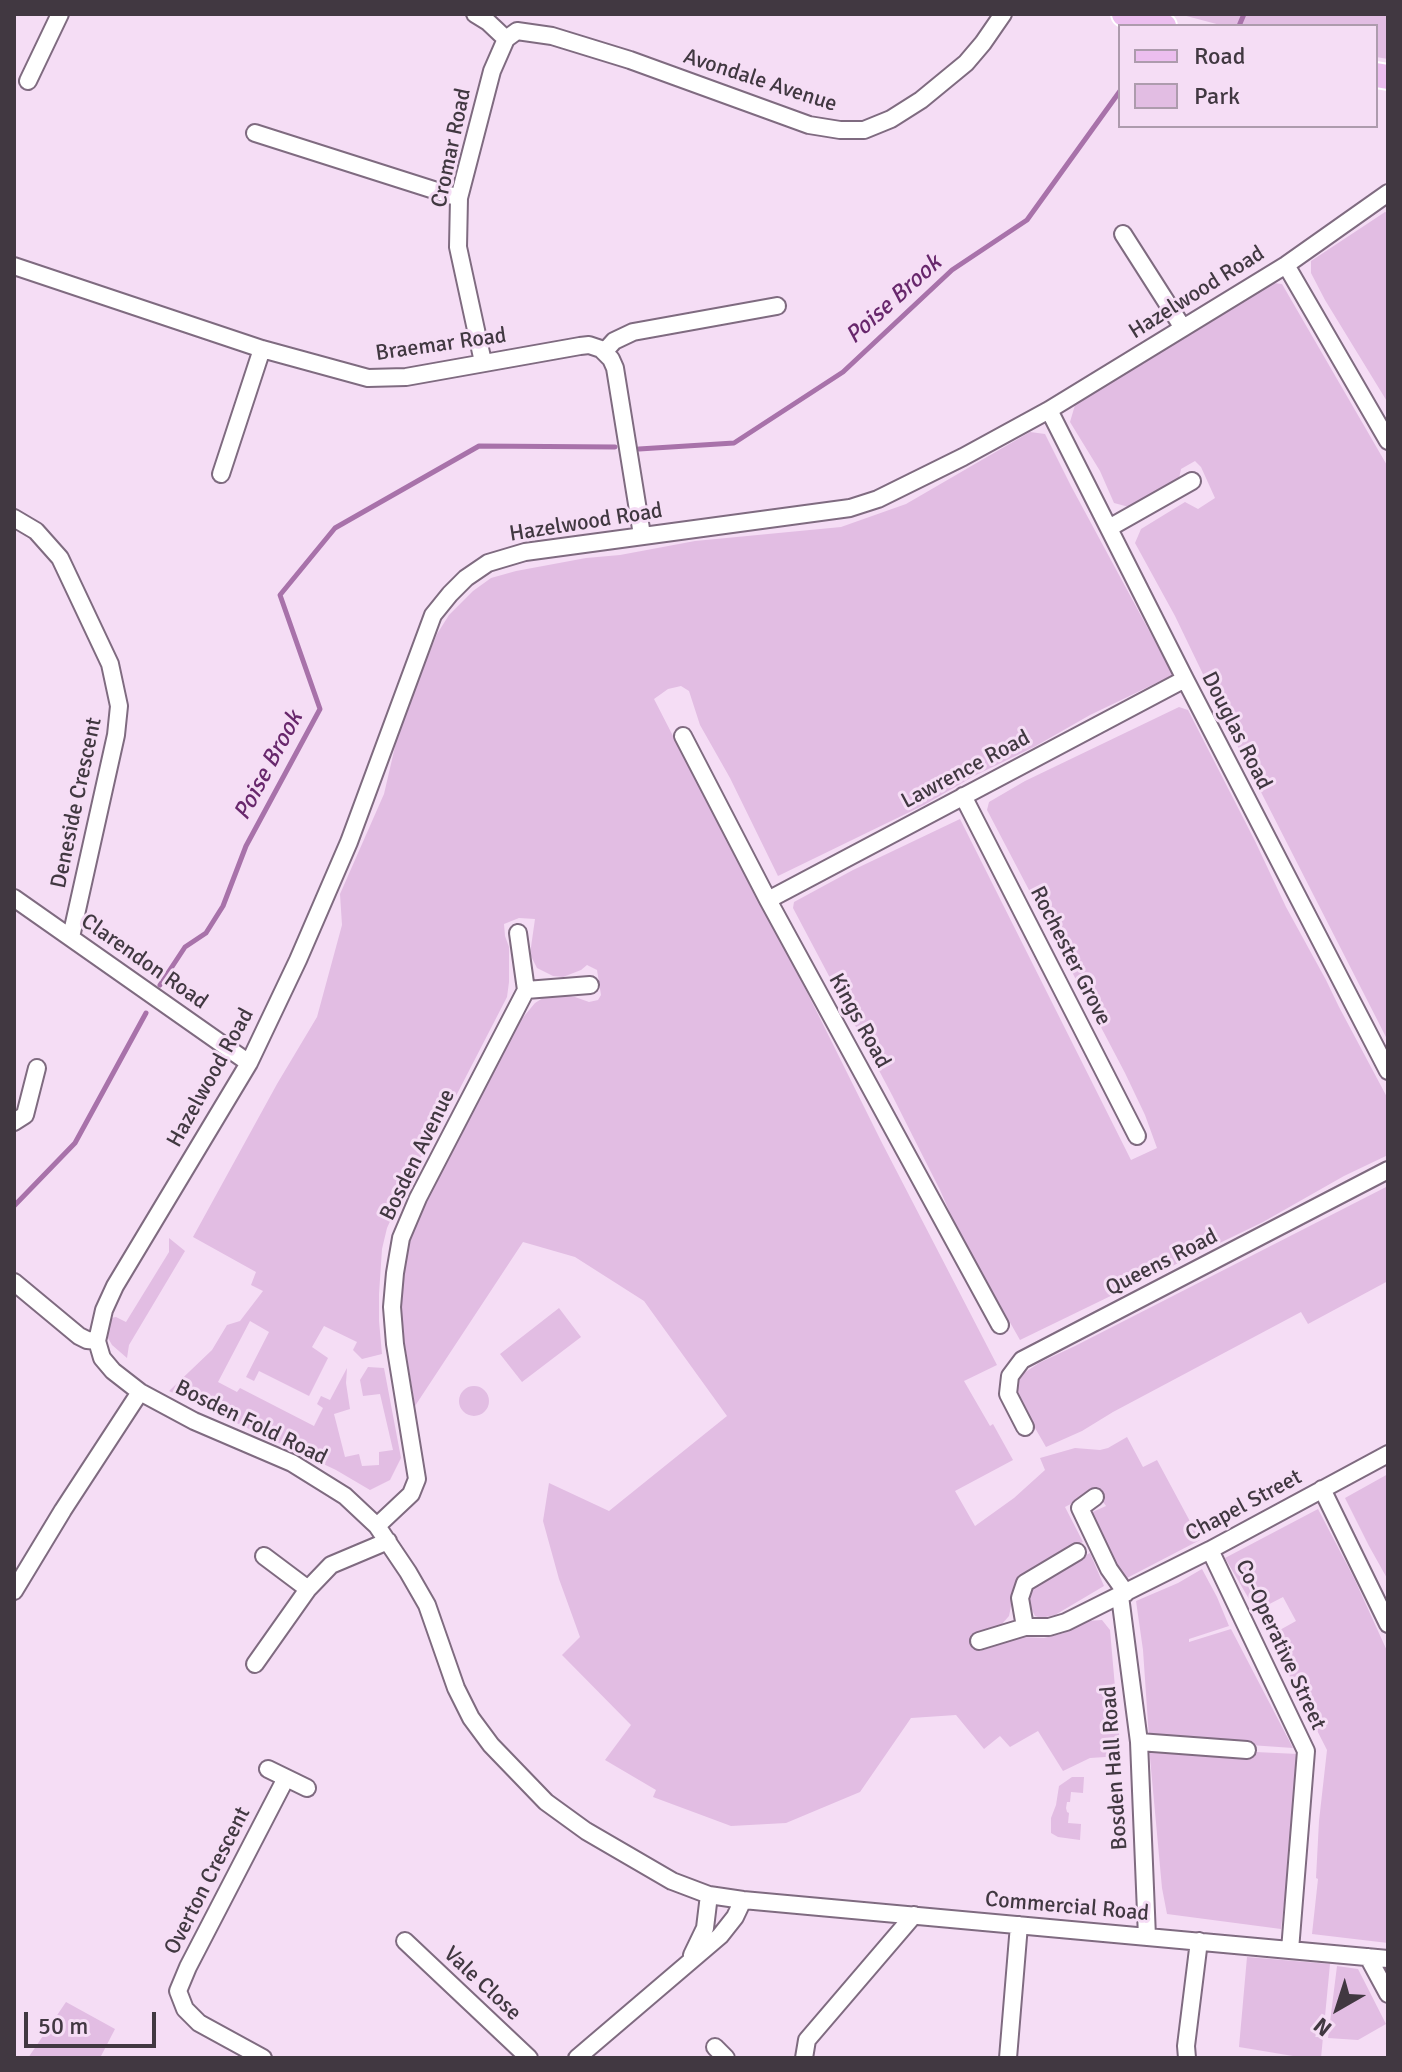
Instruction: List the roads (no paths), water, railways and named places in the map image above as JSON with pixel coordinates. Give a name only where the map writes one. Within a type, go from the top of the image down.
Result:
[{"type":"main road","points":[[1124,14],[1157,24]]},
{"type":"street","points":[[28,81],[60,14]]},
{"type":"street","points":[[475,14],[506,39]]},
{"type":"street","name":"Avondale Avenue","points":[[506,39],[517,31],[552,36],[630,60],[809,125],[864,130],[891,119],[921,100],[966,63],[1003,14]]},
{"type":"street","name":"Cromar Road","points":[[483,362],[458,247],[459,198],[492,71],[506,39]]},
{"type":"street","points":[[255,133],[459,198]]},
{"type":"street","name":"Hazelwood Road","points":[[97,1341],[104,1310],[115,1286],[249,1063],[349,842],[433,615],[466,578],[488,563],[525,552],[850,508],[878,499],[1049,410],[1286,265],[1388,194]]},
{"type":"street","points":[[1123,234],[1183,328]]},
{"type":"street","points":[[1286,265],[1388,441]]},
{"type":"street","name":"Braemar Road","points":[[14,266],[262,349],[368,378],[406,377],[580,346],[605,351]]},
{"type":"street","points":[[642,535],[615,368],[605,351],[614,341],[633,332],[777,306]]},
{"type":"street","points":[[221,474],[262,349]]},
{"type":"street","name":"Douglas Road","points":[[1049,410],[1388,1071]]},
{"type":"street","points":[[1109,528],[1192,481]]},
{"type":"street","name":"Deneside Crescent","points":[[14,518],[36,531],[60,558],[110,664],[119,706],[116,735],[71,937]]},
{"type":"street","name":"Lawrence Road","points":[[768,900],[1185,679]]},
{"type":"street","name":"Kings Road","points":[[683,736],[768,900],[1000,1325]]},
{"type":"street","name":"Rochester Grove","points":[[963,796],[1137,1136]]},
{"type":"street","name":"Clarendon Road","points":[[14,898],[249,1063]]},
{"type":"street","points":[[518,933],[526,990],[590,985]]},
{"type":"street","name":"Bosden Avenue","points":[[377,1526],[411,1494],[417,1479],[392,1307],[401,1238],[418,1198],[526,990]]},
{"type":"street","points":[[14,1122],[25,1115],[37,1068]]},
{"type":"street","name":"Queens Road","points":[[1025,1427],[1008,1394],[1010,1376],[1022,1360],[1388,1170]]},
{"type":"street","points":[[14,1282],[79,1336],[97,1341]]},
{"type":"street","name":"Bosden Fold Road","points":[[97,1341],[102,1358],[140,1392],[194,1421],[292,1463],[345,1496],[377,1526],[427,1605],[456,1688],[471,1718],[491,1745],[546,1802],[586,1831],[672,1881],[709,1895],[743,1900]]},
{"type":"street","points":[[14,1591],[70,1498],[140,1392]]},
{"type":"street","name":"Chapel Street","points":[[979,1641],[1025,1627],[1049,1627],[1066,1622],[1210,1550],[1388,1454]]},
{"type":"street","points":[[1322,1489],[1386,1614]]},
{"type":"street","points":[[1095,1497],[1080,1508],[1123,1594]]},
{"type":"street","points":[[255,1664],[308,1589],[331,1565],[388,1541]]},
{"type":"street","name":"Co-Operative Street","points":[[1210,1550],[1306,1751],[1290,1950]]},
{"type":"street","points":[[1025,1627],[1020,1598],[1025,1583],[1077,1552]]},
{"type":"street","points":[[264,1556],[308,1589]]},
{"type":"street","name":"Bosden Hall Road","points":[[1123,1594],[1139,1742],[1147,1937]]},
{"type":"street","points":[[1139,1742],[1247,1750]]},
{"type":"street","points":[[268,1769],[307,1788]]},
{"type":"street","name":"Overton Crescent","points":[[263,2058],[199,2023],[185,2009],[178,1991],[286,1778]]},
{"type":"street","points":[[687,1963],[705,1928],[709,1895]]},
{"type":"street","points":[[577,2058],[720,1936],[735,1917],[743,1900]]},
{"type":"street","name":"Commercial Road","points":[[743,1900],[1388,1959]]},
{"type":"street","points":[[804,2058],[807,2040],[914,1915]]},
{"type":"street","points":[[1008,2058],[1019,1925]]},
{"type":"street","name":"Vale Close","points":[[405,1941],[529,2058]]},
{"type":"street","points":[[1187,2058],[1199,1941]]},
{"type":"street","points":[[1368,1957],[1388,1994]]},
{"type":"waterway","name":"Poise Brook","points":[[1240,24],[1244,14]]},
{"type":"waterway","name":"Poise Brook","points":[[639,449],[734,443],[843,372],[952,270],[1027,220],[1118,94]]},
{"type":"waterway","name":"Poise Brook","points":[[160,985],[185,947],[206,933],[223,906],[246,846],[320,709],[280,595],[335,528],[479,446],[615,447]]},
{"type":"waterway","name":"Poise Brook","points":[[14,1206],[75,1143],[146,1013]]}]
